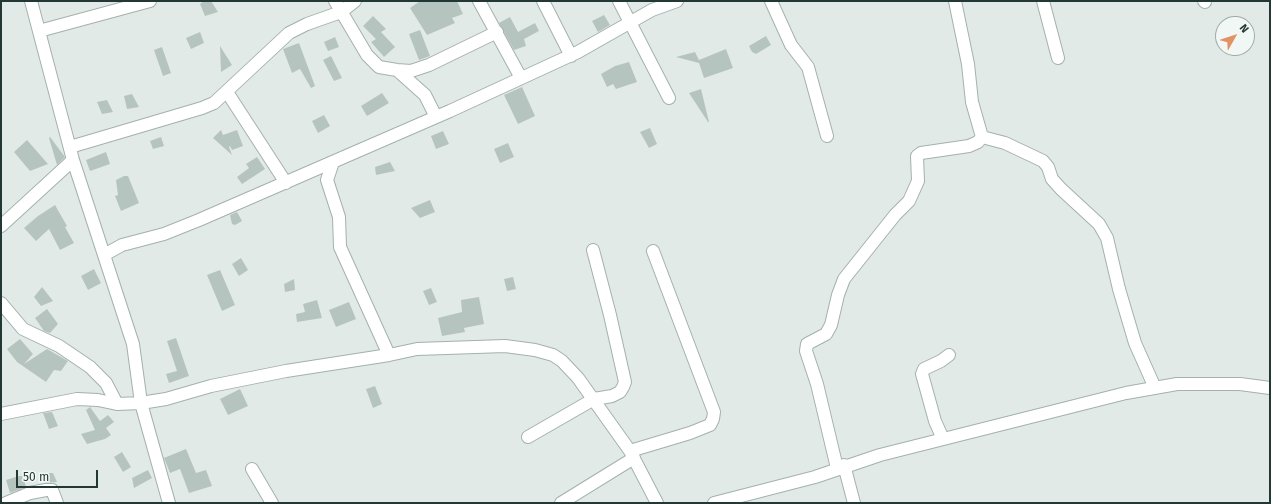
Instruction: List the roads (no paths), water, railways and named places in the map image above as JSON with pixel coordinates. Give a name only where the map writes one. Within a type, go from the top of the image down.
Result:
[{"type":"street","points":[[31,1],[73,160],[134,344],[141,403],[169,503]]},
{"type":"street","points":[[39,31],[150,1]]},
{"type":"street","points":[[335,1],[367,55],[379,66],[397,70],[411,71],[429,65],[497,32]]},
{"type":"street","points":[[70,147],[202,108],[214,103],[289,33],[307,24],[341,12],[355,1]]},
{"type":"street","points":[[479,1],[497,32],[520,78]]},
{"type":"street","points":[[543,1],[571,56]]},
{"type":"street","points":[[619,1],[669,98]]},
{"type":"street","points":[[104,255],[122,245],[164,234],[307,174],[436,117],[571,56],[652,10],[677,1]]},
{"type":"street","points":[[771,1],[791,45],[808,67],[809,77],[821,110],[827,136]]},
{"type":"street","points":[[955,1],[968,64],[972,102],[982,137]]},
{"type":"street","points":[[1043,1],[1058,58]]},
{"type":"street","points":[[397,70],[425,95],[436,117]]},
{"type":"street","points":[[227,92],[286,183]]},
{"type":"street","points":[[982,137],[1005,143],[1043,161],[1048,167],[1052,179],[1099,224],[1107,238],[1134,343],[1155,388]]},
{"type":"street","points":[[854,503],[841,467],[806,351],[807,344],[826,334],[831,325],[838,295],[844,279],[895,215],[909,202],[918,181],[917,156],[921,153],[969,146],[978,142],[982,137]]},
{"type":"street","points":[[1,226],[73,160]]},
{"type":"street","points":[[333,162],[327,180],[339,217],[340,247],[389,355]]},
{"type":"street","points":[[307,174],[327,180]]},
{"type":"street","points":[[528,437],[594,399],[612,396],[620,392],[625,382],[610,315],[593,250]]},
{"type":"street","points":[[561,503],[632,454],[710,425],[713,419],[714,412],[654,251]]},
{"type":"street","points":[[1,303],[23,329],[59,346],[90,367],[106,383],[118,404]]},
{"type":"street","points":[[1,414],[77,399],[98,400],[118,404],[166,400],[210,386],[286,371],[389,355],[417,349],[505,346],[535,350],[553,355],[562,361],[578,378],[632,454],[657,503]]},
{"type":"street","points":[[943,439],[935,421],[922,374],[924,369],[941,361],[949,355]]},
{"type":"street","points":[[714,503],[815,477],[841,467],[943,439],[1126,393],[1178,384],[1240,384],[1270,388]]},
{"type":"street","points":[[252,468],[272,503]]},
{"type":"street","points":[[6,503],[30,493],[46,490],[52,490],[57,503]]}]
